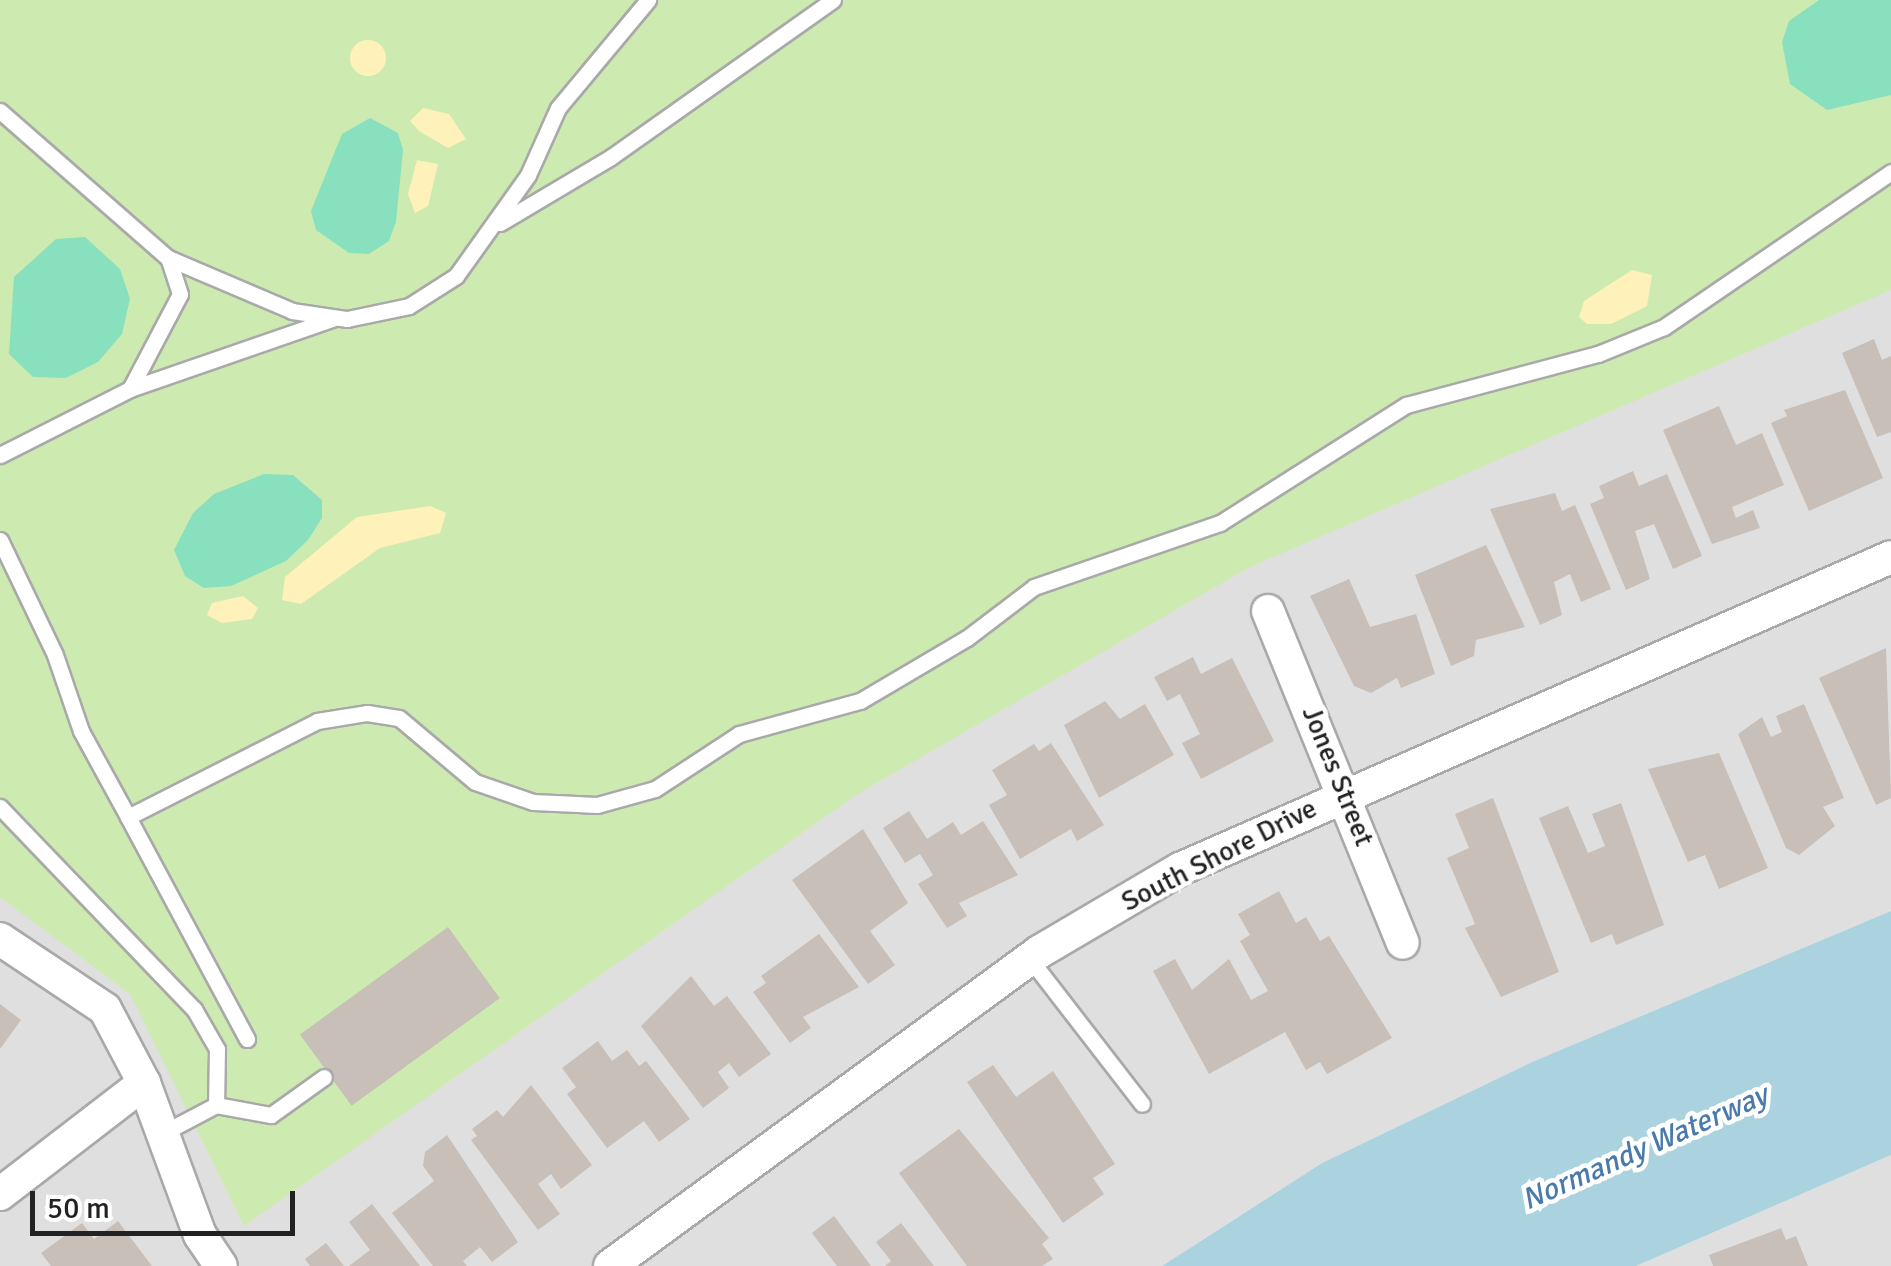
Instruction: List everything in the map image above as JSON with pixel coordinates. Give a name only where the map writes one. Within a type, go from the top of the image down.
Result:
[{"type":"street","name":"South Shore Drive","points":[[610,1266],[1030,959],[1180,869],[1346,791],[1891,557]]},
{"type":"street","name":"Jones Street","points":[[1268,611],[1346,791],[1403,942]]},
{"type":"street","points":[[0,939],[105,1009],[144,1083],[200,1234],[221,1266]]},
{"type":"street","points":[[0,1194],[144,1083]]},
{"type":"lane","points":[[0,455],[130,389],[335,318],[408,306],[456,276],[496,225],[558,108],[648,0]]},
{"type":"lane","points":[[496,225],[610,158],[833,0]]},
{"type":"lane","points":[[0,111],[168,258],[230,290],[335,318]]},
{"type":"lane","points":[[128,817],[316,722],[367,713],[400,718],[476,782],[533,802],[597,805],[655,789],[739,734],[860,700],[913,672],[1034,586],[1220,523],[1406,405],[1598,354],[1664,326],[1891,172]]},
{"type":"lane","points":[[130,389],[180,294],[168,258]]},
{"type":"lane","points":[[0,540],[55,655],[81,732],[247,1040]]},
{"type":"lane","points":[[0,807],[194,1009],[217,1049],[216,1105]]},
{"type":"lane","points":[[1030,959],[1142,1104]]},
{"type":"lane","points":[[161,1134],[216,1105],[271,1115],[324,1078]]},
{"type":"shaded area","points":[[0,0],[1891,0],[1891,911],[1532,1062],[1322,1163],[1162,1266],[0,1266]]},
{"type":"shaded area","points":[[1891,1155],[1891,1266],[1636,1266]]},
{"type":"green space","points":[[0,0],[1891,0],[1891,290],[1248,568],[859,793],[244,1226],[130,994],[0,897]]},
{"type":"green space","points":[[1819,0],[1891,0],[1891,95],[1827,110],[1790,84],[1782,42],[1789,21]]},
{"type":"green space","points":[[370,118],[398,133],[403,150],[396,222],[389,241],[369,254],[349,253],[316,230],[311,211],[342,134]]},
{"type":"green space","points":[[85,237],[120,269],[130,299],[122,334],[98,362],[66,378],[33,377],[9,354],[14,277],[56,239]]},
{"type":"green space","points":[[264,474],[293,475],[322,500],[322,518],[308,540],[286,561],[231,586],[204,588],[185,576],[174,550],[193,513],[214,494]]},
{"type":"sand","points":[[368,40],[380,46],[386,58],[380,70],[368,76],[356,70],[350,58],[356,46]]},
{"type":"sand","points":[[423,108],[449,114],[466,139],[448,148],[419,131],[410,121]]},
{"type":"sand","points":[[417,160],[438,164],[428,206],[415,213],[408,194]]},
{"type":"sand","points":[[1632,270],[1652,275],[1647,306],[1611,324],[1587,324],[1579,317],[1584,301]]},
{"type":"sand","points":[[430,506],[446,513],[440,533],[380,548],[301,604],[282,600],[285,577],[357,517]]},
{"type":"sand","points":[[243,596],[258,608],[252,619],[222,623],[207,615],[212,603]]},
{"type":"water","name":"Normandy Waterway","points":[[1891,911],[1891,1155],[1636,1266],[1162,1266],[1322,1163],[1532,1062]]},
{"type":"building","points":[[1874,339],[1882,360],[1891,356],[1891,432],[1877,437],[1842,353]]},
{"type":"building","points":[[1845,390],[1883,478],[1809,511],[1771,423],[1787,416],[1784,410]]},
{"type":"building","points":[[1719,406],[1736,445],[1762,433],[1784,485],[1732,507],[1736,518],[1753,510],[1760,528],[1712,544],[1663,430]]},
{"type":"building","points":[[1633,471],[1639,486],[1667,474],[1702,556],[1673,569],[1654,524],[1635,531],[1650,579],[1626,590],[1590,504],[1604,498],[1599,486]]},
{"type":"building","points":[[1555,493],[1562,511],[1575,505],[1611,589],[1581,602],[1570,574],[1554,582],[1562,615],[1540,625],[1490,509]]},
{"type":"building","points":[[1486,545],[1525,627],[1476,640],[1474,656],[1451,666],[1415,575]]},
{"type":"building","points":[[1349,579],[1370,627],[1416,614],[1435,674],[1401,688],[1397,678],[1371,693],[1354,686],[1310,596]]},
{"type":"building","points":[[1886,648],[1891,798],[1876,805],[1819,678]]},
{"type":"building","points":[[1193,657],[1201,674],[1232,658],[1274,741],[1201,779],[1182,743],[1200,734],[1180,694],[1167,701],[1154,677]]},
{"type":"building","points":[[1105,701],[1120,719],[1145,704],[1174,755],[1099,798],[1064,725]]},
{"type":"building","points":[[1804,704],[1844,798],[1823,807],[1835,826],[1799,855],[1786,848],[1738,734],[1762,717],[1771,737],[1782,732],[1776,716]]},
{"type":"building","points":[[1051,743],[1104,825],[1077,841],[1071,829],[1020,859],[989,805],[1007,795],[992,770],[1034,744],[1039,751]]},
{"type":"building","points":[[1719,753],[1768,868],[1719,889],[1705,855],[1688,862],[1648,769]]},
{"type":"building","points":[[1493,798],[1559,972],[1501,997],[1465,928],[1475,924],[1447,858],[1469,848],[1455,814]]},
{"type":"building","points":[[1621,803],[1664,925],[1616,945],[1612,934],[1591,943],[1539,818],[1568,806],[1588,853],[1605,846],[1592,814]]},
{"type":"building","points":[[909,811],[927,839],[953,822],[961,835],[983,821],[1018,875],[959,903],[967,916],[947,928],[918,884],[933,875],[920,854],[905,863],[883,828]]},
{"type":"building","points":[[863,829],[908,903],[870,931],[895,965],[868,984],[792,880]]},
{"type":"building","points":[[1279,891],[1296,923],[1306,917],[1320,941],[1329,936],[1392,1038],[1327,1074],[1320,1062],[1306,1070],[1285,1032],[1209,1074],[1153,971],[1175,959],[1192,990],[1229,959],[1251,1000],[1268,991],[1240,941],[1250,935],[1238,914]]},
{"type":"building","points":[[448,927],[500,998],[352,1106],[300,1035]]},
{"type":"building","points":[[819,934],[859,987],[803,1017],[811,1028],[790,1043],[753,992],[766,983],[761,976]]},
{"type":"building","points":[[691,976],[714,1006],[727,996],[771,1054],[739,1077],[729,1063],[718,1072],[729,1088],[703,1108],[641,1026]]},
{"type":"building","points":[[0,1004],[21,1020],[0,1049]]},
{"type":"building","points":[[598,1041],[612,1061],[627,1050],[639,1066],[646,1061],[690,1119],[659,1142],[644,1121],[607,1148],[567,1094],[576,1087],[562,1068]]},
{"type":"building","points":[[993,1065],[1016,1097],[1053,1071],[1115,1164],[1093,1178],[1104,1194],[1063,1223],[967,1082]]},
{"type":"building","points":[[531,1085],[592,1165],[561,1189],[551,1174],[538,1184],[560,1214],[538,1230],[471,1140],[477,1136],[472,1129],[497,1110],[503,1117]]},
{"type":"building","points":[[959,1129],[1049,1238],[1042,1244],[1053,1259],[1042,1266],[967,1266],[899,1173]]},
{"type":"building","points":[[447,1135],[518,1242],[492,1262],[480,1247],[463,1261],[467,1266],[433,1266],[392,1213],[434,1181],[423,1166],[425,1152]]},
{"type":"building","points":[[372,1204],[420,1266],[349,1266],[370,1250],[349,1222]]},
{"type":"building","points":[[834,1216],[871,1266],[837,1266],[812,1233]]},
{"type":"building","points":[[118,1221],[152,1266],[51,1266],[41,1253],[82,1223],[94,1239]]},
{"type":"building","points":[[901,1223],[934,1266],[885,1266],[891,1261],[876,1242]]},
{"type":"building","points":[[1781,1228],[1786,1240],[1796,1236],[1808,1266],[1713,1266],[1709,1255]]},
{"type":"building","points":[[326,1243],[344,1266],[310,1266],[305,1259]]}]
